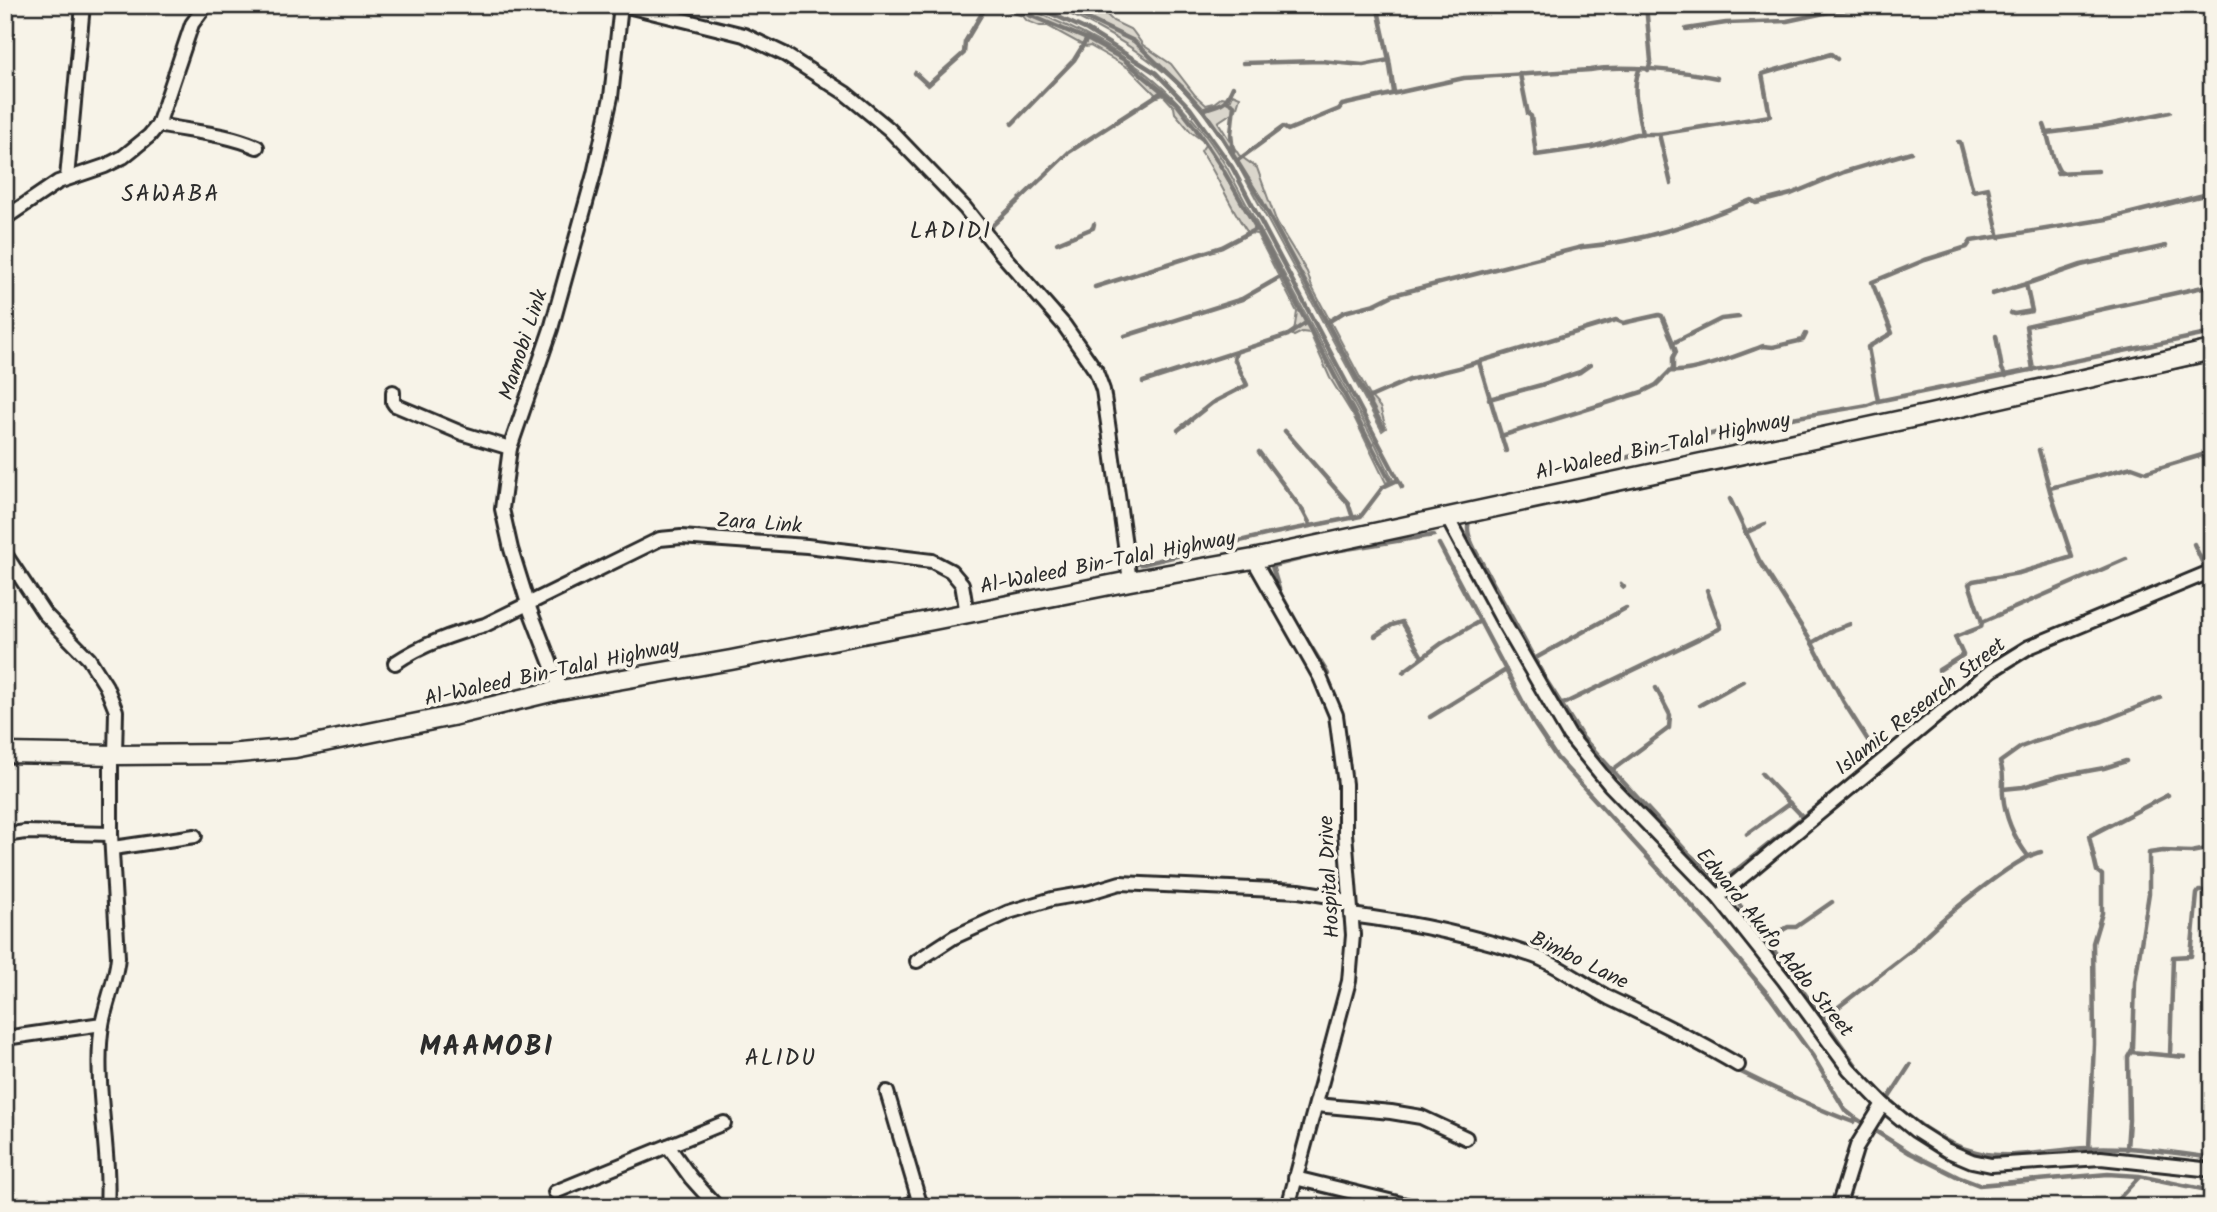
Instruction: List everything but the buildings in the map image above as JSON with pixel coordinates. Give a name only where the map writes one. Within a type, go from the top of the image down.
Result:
[{"type":"street","points":[[67,178],[83,5]]},
{"type":"street","points":[[5,218],[67,178],[123,158],[149,136],[158,125],[192,24],[206,5]]},
{"type":"street","points":[[622,5],[744,35],[784,54],[845,93],[888,129],[965,208],[1064,325],[1096,370],[1103,390],[1130,581]]},
{"type":"street","name":"Mamobi Link","points":[[561,690],[528,603],[502,509],[510,448],[551,329],[594,174],[611,97],[622,5]]},
{"type":"street","points":[[158,125],[206,132],[241,140],[257,147]]},
{"type":"street","name":"Al-Waleed Bin-Talal Highway","points":[[5,753],[228,754],[295,748],[452,716],[561,690],[731,660],[1253,559],[1930,414],[2212,350]]},
{"type":"street","points":[[393,392],[395,405],[464,434],[510,448]]},
{"type":"street","name":"Edward Akufo Addo Street","points":[[1447,517],[1569,735],[1610,785],[1718,897],[1849,1069],[1883,1104],[1916,1131],[1946,1150],[1972,1161],[1991,1165],[2110,1158],[2212,1170]]},
{"type":"street","name":"Zara Link","points":[[395,663],[422,646],[457,632],[485,625],[660,540],[681,537],[932,561],[951,571],[962,584],[967,614]]},
{"type":"street","points":[[5,554],[44,612],[89,659],[106,686],[116,711],[112,841],[118,957],[117,974],[102,1024],[101,1108],[107,1207]]},
{"type":"street","name":"Hospital Drive","points":[[1253,559],[1320,677],[1336,715],[1345,784],[1353,935],[1349,981],[1288,1207]]},
{"type":"street","name":"Islamic Research Street","points":[[1718,897],[1992,670],[2029,647],[2212,571]]},
{"type":"street","points":[[5,835],[26,832],[112,841],[195,836]]},
{"type":"street","name":"Bimbo Lane","points":[[917,961],[954,937],[1009,912],[1119,883],[1299,891],[1331,896],[1350,909],[1456,933],[1536,957],[1609,998],[1679,1031],[1738,1065]]},
{"type":"street","points":[[5,1038],[102,1024]]},
{"type":"street","points":[[887,1092],[921,1204],[901,1207]]},
{"type":"street","points":[[1838,1207],[1857,1146],[1883,1104]]},
{"type":"street","points":[[1316,1105],[1421,1117],[1466,1138]]},
{"type":"street","points":[[555,1192],[724,1123]]},
{"type":"street","points":[[668,1146],[691,1178],[717,1207]]},
{"type":"street","points":[[1295,1178],[1414,1207]]},
{"type":"shaded area","points":[[989,5],[1025,7],[1108,47],[1153,79],[1192,118],[1226,166],[1393,480],[1386,483],[1354,417],[1330,378],[1310,333],[1302,332],[1294,336],[1291,334],[1294,332],[1297,312],[1257,234],[1248,233],[1201,151],[1205,145],[1203,141],[1191,132],[1163,95],[1158,97],[1130,69],[1048,26],[1040,26],[1027,21],[1023,16]]},
{"type":"shaded area","points":[[1050,5],[1085,5],[1103,11],[1113,21],[1132,30],[1143,45],[1171,64],[1206,105],[1222,97],[1231,99],[1233,94],[1240,97],[1236,110],[1218,122],[1239,155],[1257,168],[1277,223],[1307,272],[1312,287],[1370,396],[1380,407],[1386,428],[1382,431],[1233,156],[1206,116],[1155,64],[1094,26]]},
{"type":"waterway","points":[[841,5],[854,10],[856,5]]},
{"type":"waterway","points":[[915,73],[928,85],[964,53],[965,42],[987,5]]},
{"type":"waterway","points":[[1005,5],[1087,39],[1123,59],[1176,103],[1222,168],[1261,236],[1389,479]]},
{"type":"waterway","points":[[1032,5],[1087,30],[1156,73],[1190,108],[1232,167],[1402,487]]},
{"type":"waterway","points":[[1059,5],[1134,41],[1203,110],[1261,200],[1383,427]]},
{"type":"waterway","points":[[1377,5],[1389,60]]},
{"type":"waterway","points":[[1646,5],[1651,61],[1648,70]]},
{"type":"waterway","points":[[1686,29],[1726,23],[1787,21],[1829,12],[1896,6]]},
{"type":"waterway","points":[[1012,124],[1074,60],[1087,39]]},
{"type":"waterway","points":[[1520,74],[1528,114],[1531,116],[1536,155],[1592,147],[1636,134],[1659,134],[1770,116],[1762,74],[1831,54],[1837,59]]},
{"type":"waterway","points":[[1243,63],[1321,61],[1363,65],[1389,60],[1394,92]]},
{"type":"waterway","points":[[1238,160],[1283,127],[1288,130],[1339,109],[1342,105],[1464,78],[1619,68],[1671,71],[1717,78]]},
{"type":"waterway","points":[[1639,70],[1636,94],[1642,135]]},
{"type":"waterway","points":[[1203,110],[1224,101],[1233,87]]},
{"type":"waterway","points":[[991,227],[1069,152],[1162,92]]},
{"type":"waterway","points":[[1227,101],[1234,105],[1231,134],[1233,152]]},
{"type":"waterway","points":[[2047,133],[2102,126],[2170,112]]},
{"type":"waterway","points":[[2044,125],[2055,164],[2061,173]]},
{"type":"waterway","points":[[1659,134],[1671,184]]},
{"type":"waterway","points":[[1958,142],[1973,191],[1988,188],[1999,238]]},
{"type":"waterway","points":[[1328,322],[1344,312],[1375,304],[1393,295],[1582,247],[1626,241],[1668,230],[1751,200],[1756,203],[1791,194],[1844,172],[1911,152]]},
{"type":"waterway","points":[[2057,173],[2098,171]]},
{"type":"waterway","points":[[1878,401],[1868,347],[1892,333],[1872,282],[1925,260],[1967,247],[1971,241],[2107,219],[2212,193]]},
{"type":"waterway","points":[[1057,243],[1093,228],[1094,224]]},
{"type":"waterway","points":[[1095,287],[1222,247],[1256,229]]},
{"type":"waterway","points":[[2011,313],[2032,311],[2026,284],[2081,265],[2166,246]]},
{"type":"waterway","points":[[1125,336],[1242,299],[1282,276]]},
{"type":"waterway","points":[[1992,294],[2026,284]]},
{"type":"waterway","points":[[2033,370],[2026,326],[2212,285]]},
{"type":"waterway","points":[[1368,398],[1409,380],[1458,368],[1616,320],[1623,323],[1662,316],[1673,343]]},
{"type":"waterway","points":[[1501,436],[1642,392],[1656,385],[1673,368],[1676,352],[1673,343],[1721,319],[1739,317]]},
{"type":"waterway","points":[[1143,382],[1288,335],[1307,322]]},
{"type":"waterway","points":[[1607,463],[1733,428],[1868,405],[2212,333]]},
{"type":"waterway","points":[[1670,371],[1703,367],[1763,346],[1773,347],[1803,340],[1806,334]]},
{"type":"waterway","points":[[1996,336],[2002,369],[2006,376]]},
{"type":"waterway","points":[[1178,430],[1212,403],[1247,385],[1234,358],[1236,353]]},
{"type":"waterway","points":[[2149,373],[2212,360]]},
{"type":"waterway","points":[[1479,362],[1506,451]]},
{"type":"waterway","points":[[1489,399],[1580,372],[1590,365]]},
{"type":"waterway","points":[[1285,431],[1348,503],[1353,518]]},
{"type":"waterway","points":[[1939,670],[1963,655],[1955,637],[1981,627],[1982,622],[1969,584],[2072,557],[2039,450]]},
{"type":"waterway","points":[[1259,452],[1311,526]]},
{"type":"waterway","points":[[2050,488],[2132,467],[2146,472],[2212,452]]},
{"type":"waterway","points":[[1133,560],[1134,564],[1143,564],[1361,516],[1383,487],[1398,480]]},
{"type":"waterway","points":[[1730,499],[1759,560],[1812,643],[1843,701],[1878,756]]},
{"type":"waterway","points":[[1470,518],[1468,530],[1475,550],[1546,680],[1583,738],[1689,854],[1720,883],[1872,762],[1983,668],[1999,656],[2020,646]]},
{"type":"waterway","points":[[1745,533],[1765,524]]},
{"type":"waterway","points":[[1282,599],[1272,566],[1328,552],[1434,535]]},
{"type":"waterway","points":[[1439,544],[1535,725],[1557,758],[1712,928],[1770,997],[1812,1055],[1845,1110],[1910,1153],[1979,1185],[2108,1174],[2139,1176],[2212,1191]]},
{"type":"waterway","points":[[2194,544],[2205,568]]},
{"type":"waterway","points":[[1982,622],[2126,559]]},
{"type":"waterway","points":[[2141,607],[2212,578]]},
{"type":"waterway","points":[[1621,584],[1624,587]]},
{"type":"waterway","points":[[1561,705],[1721,628],[1707,590]]},
{"type":"waterway","points":[[1534,659],[1626,608]]},
{"type":"waterway","points":[[2063,626],[2091,615]]},
{"type":"waterway","points":[[1403,672],[1442,643],[1480,621]]},
{"type":"waterway","points":[[1375,636],[1402,622],[1422,657]]},
{"type":"waterway","points":[[1297,624],[1328,674]]},
{"type":"waterway","points":[[1812,643],[1850,624]]},
{"type":"waterway","points":[[1430,717],[1506,670]]},
{"type":"waterway","points":[[1700,705],[1743,681]]},
{"type":"waterway","points":[[1611,771],[1669,728],[1670,715],[1656,688]]},
{"type":"waterway","points":[[2028,856],[2008,819],[2000,762],[2021,747],[2103,721],[2160,698]]},
{"type":"waterway","points":[[2003,789],[2023,787],[2126,761]]},
{"type":"waterway","points":[[1762,774],[1803,817]]},
{"type":"waterway","points":[[2089,1148],[2094,1044],[2093,943],[2102,913],[2102,875],[2097,871],[2089,836],[2168,795]]},
{"type":"waterway","points":[[1747,834],[1790,803]]},
{"type":"waterway","points":[[2127,1149],[2128,1057],[2133,1048],[2135,982],[2149,893],[2149,853],[2191,852],[2212,848]]},
{"type":"waterway","points":[[1823,1019],[1912,950],[1974,894],[2013,866],[2041,852]]},
{"type":"waterway","points":[[2170,1055],[2173,957],[2191,956],[2197,894],[2199,891],[2212,891]]},
{"type":"waterway","points":[[1730,893],[1860,1071]]},
{"type":"waterway","points":[[1768,942],[1779,932],[1788,927],[1796,927],[1832,902]]},
{"type":"waterway","points":[[1543,967],[1567,979]]},
{"type":"waterway","points":[[1670,1035],[1721,1062]]},
{"type":"waterway","points":[[2131,1052],[2185,1057]]},
{"type":"waterway","points":[[1888,1099],[1910,1065]]},
{"type":"waterway","points":[[1735,1069],[1838,1116],[1853,1122],[1855,1118]]},
{"type":"waterway","points":[[1866,1077],[1916,1122],[1946,1141],[1976,1152],[2017,1155],[2119,1148],[2212,1158]]},
{"type":"waterway","points":[[2111,1207],[2139,1177]]},
{"type":"district","name":"SAWABA","points":[[171,195]]},
{"type":"district","name":"LADIDI","points":[[951,232]]},
{"type":"district","name":"MAAMOBI","points":[[487,1047]]},
{"type":"district","name":"ALIDU","points":[[781,1059]]}]
